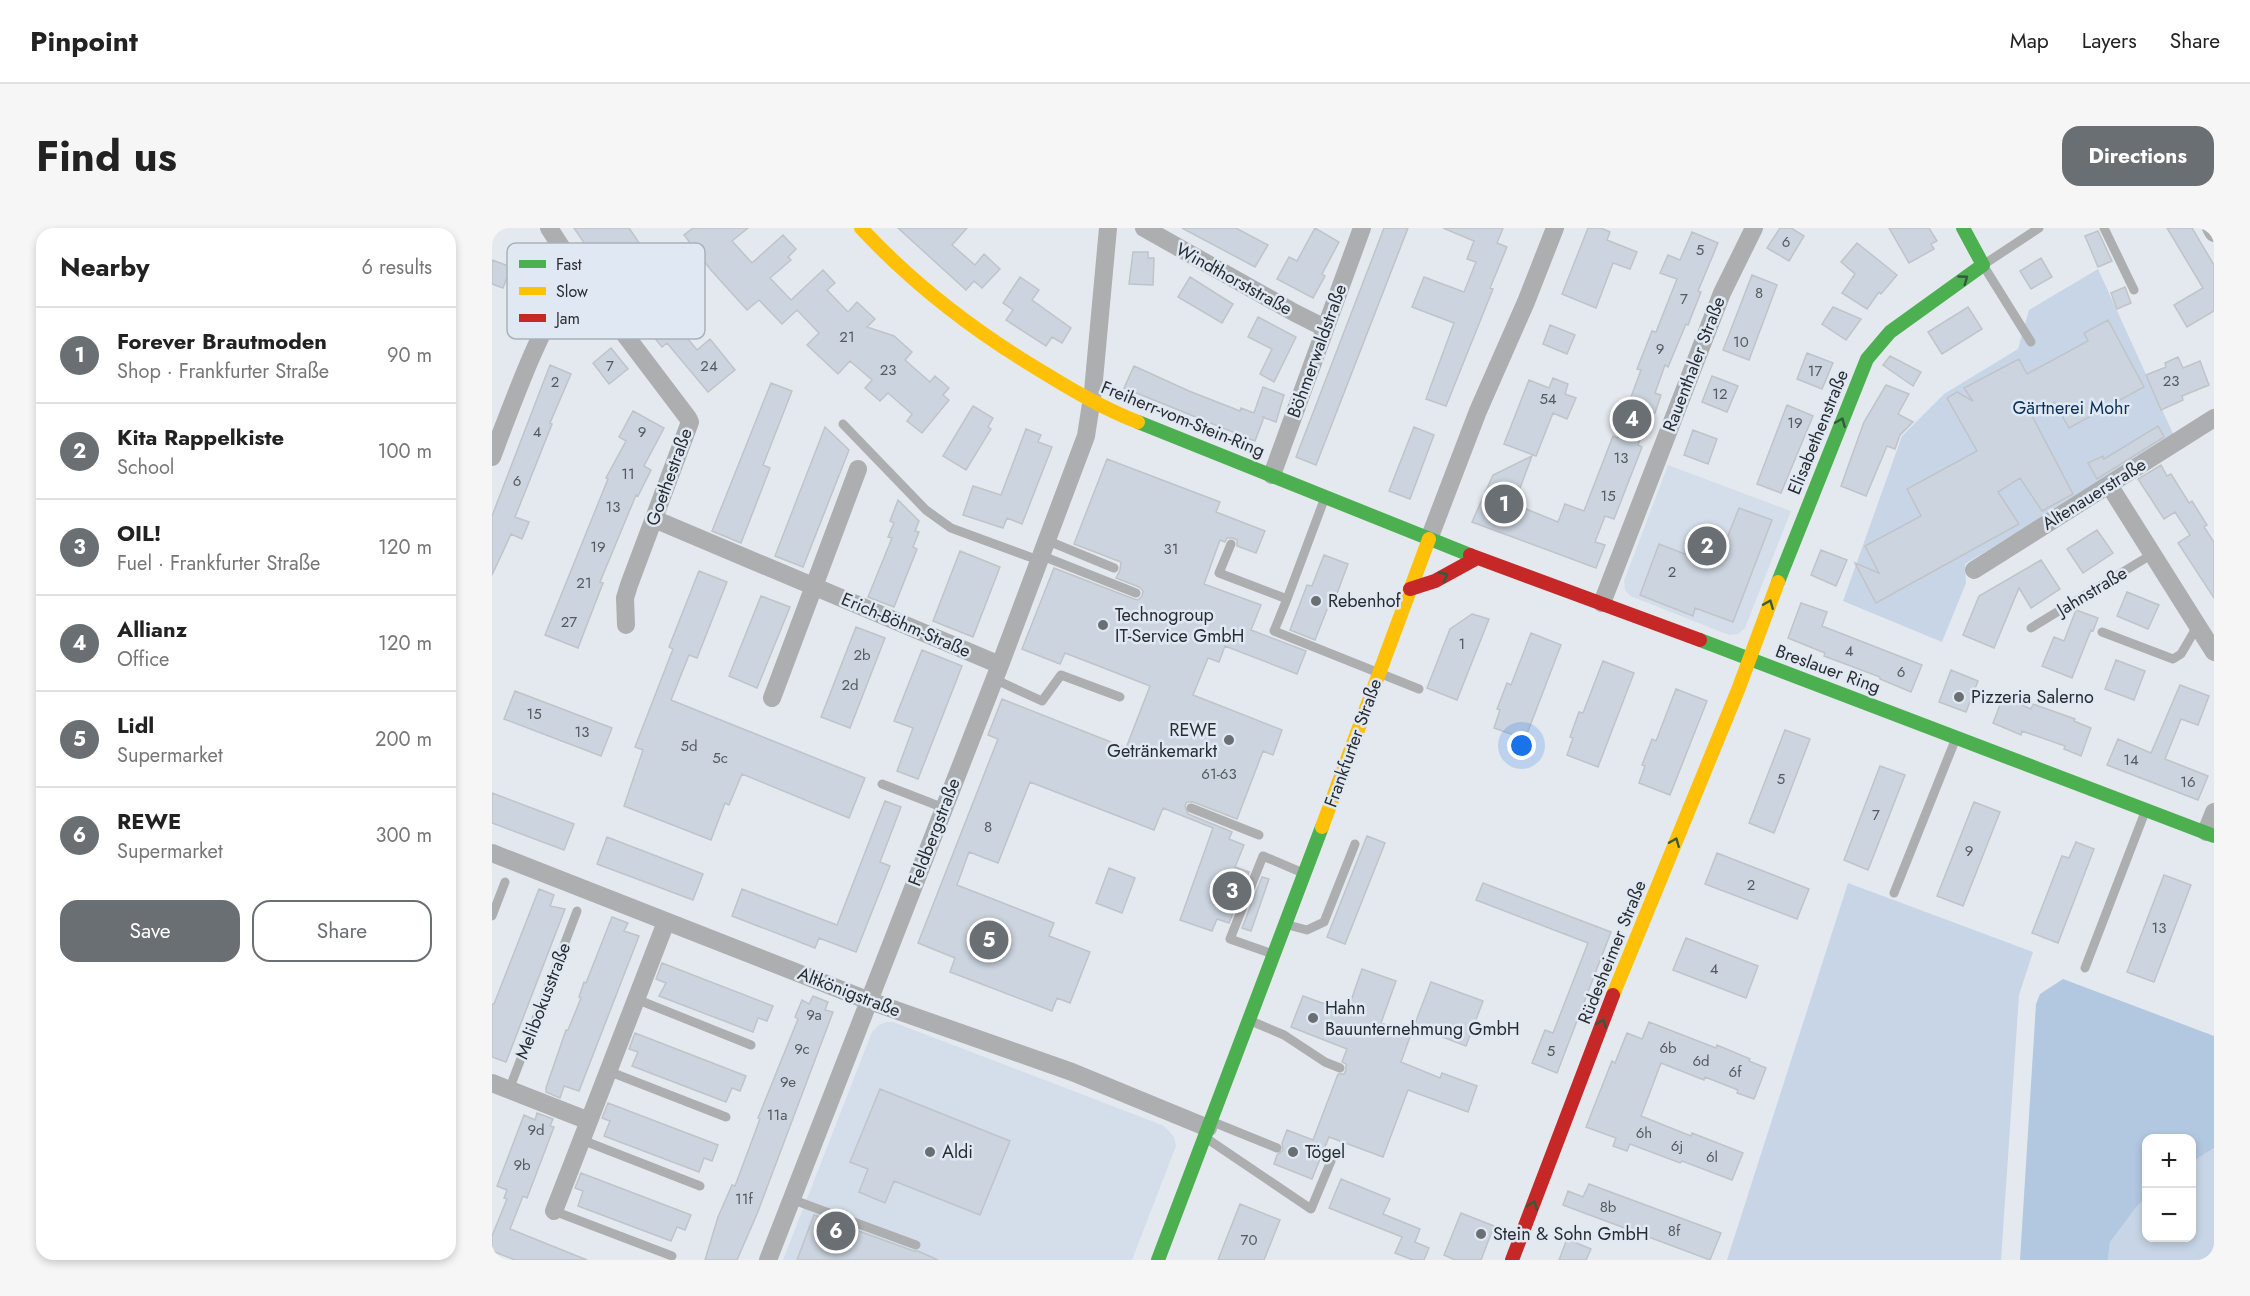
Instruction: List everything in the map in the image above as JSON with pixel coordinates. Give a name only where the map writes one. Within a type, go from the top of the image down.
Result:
[{"type":"street","name":"Goethestraße","points":[[549,228],[559,243]]},
{"type":"street","name":"Freiherr-vom-Stein-Ring","points":[[861,228],[885,255],[931,296],[993,342],[1091,402],[1429,539]]},
{"type":"street","name":"Feldbergstraße","points":[[768,1260],[867,1000],[997,672],[1086,436],[1108,228]]},
{"type":"street","name":"Windthorststraße","points":[[1144,228],[1294,313],[1325,328]]},
{"type":"street","name":"Böhmerwaldstraße","points":[[1272,475],[1362,228]]},
{"type":"street","name":"Frankfurter Straße","points":[[1158,1260],[1478,411],[1526,302],[1555,228]]},
{"type":"street","name":"Rauenthaler Straße","points":[[1602,603],[1722,293],[1754,228]]},
{"type":"street","points":[[1963,228],[1983,265]]},
{"type":"street","points":[[2211,228],[2214,232]]},
{"type":"street","name":"Elisabethenstraße","points":[[1748,658],[1867,359],[1890,332],[1983,265]]},
{"type":"street","points":[[492,457],[538,339]]},
{"type":"street","name":"Goethestraße","points":[[626,625],[625,598],[690,422],[628,339]]},
{"type":"street","name":"Altenauerstraße","points":[[1974,570],[2214,418]]},
{"type":"street","points":[[772,698],[858,469]]},
{"type":"street","points":[[2109,485],[2154,553],[2214,652]]},
{"type":"street","name":"Erich-Böhm-Straße","points":[[654,519],[813,586],[997,672]]},
{"type":"street","name":"Breslauer Ring","points":[[1429,539],[1957,736],[2210,834]]},
{"type":"street","points":[[1410,589],[1435,581],[1477,558]]},
{"type":"street","name":"Rüdesheimer Straße","points":[[1512,1260],[1625,963],[1738,690],[1748,658]]},
{"type":"street","points":[[2210,834],[2214,812]]},
{"type":"street","name":"Altkönigstraße","points":[[492,854],[867,1000],[1072,1072],[1208,1129]]},
{"type":"street","points":[[554,1211],[666,922]]},
{"type":"street","name":"Melibokusstraße","points":[[501,1086],[589,1121]]},
{"type":"lane","points":[[2031,342],[1983,265],[2039,228]]},
{"type":"lane","points":[[2104,228],[2134,290]]},
{"type":"lane","points":[[843,424],[926,510],[951,528],[1041,552],[1114,568]]},
{"type":"lane","points":[[1325,498],[1274,631],[1419,689]]},
{"type":"lane","points":[[1231,544],[1219,573],[1287,599]]},
{"type":"lane","points":[[1041,552],[1136,593]]},
{"type":"lane","name":"Jahnstraße","points":[[2031,628],[2154,553]]},
{"type":"lane","points":[[2102,632],[2173,659],[2181,654],[2198,625]]},
{"type":"lane","points":[[997,672],[1042,701],[1061,675],[1120,697]]},
{"type":"lane","points":[[1894,893],[1957,736]]},
{"type":"lane","points":[[882,784],[944,808]]},
{"type":"lane","points":[[1191,808],[1259,835]]},
{"type":"lane","points":[[2085,968],[2146,810]]},
{"type":"lane","points":[[1286,924],[1307,930],[1324,922],[1355,844]]},
{"type":"lane","points":[[1274,955],[1230,939],[1263,856],[1305,873]]},
{"type":"lane","points":[[492,916],[505,882]]},
{"type":"lane","name":"Melibokusstraße","points":[[501,1086],[578,911]]},
{"type":"lane","points":[[636,999],[751,1045]]},
{"type":"lane","points":[[1249,1020],[1284,1035],[1324,1062],[1340,1068]]},
{"type":"lane","points":[[608,1071],[726,1117]]},
{"type":"lane","points":[[1208,1129],[1277,1148]]},
{"type":"lane","points":[[1208,1129],[1311,1209],[1331,1161]]},
{"type":"lane","points":[[582,1140],[700,1186]]},
{"type":"lane","points":[[791,1199],[916,1245]]},
{"type":"lane","points":[[554,1211],[672,1256]]},
{"type":"shaded area","points":[[1668,465],[1791,511],[1745,628],[1738,634],[1729,635],[1630,596],[1625,590],[1624,581]]},
{"type":"shaded area","points":[[2063,979],[2214,1036],[2214,1148],[2196,1159],[2196,1134],[2142,1134],[2142,1202],[2110,1242],[2108,1260],[2020,1260],[2036,1004],[2040,994]]},
{"type":"shaded area","points":[[886,1022],[893,1022],[1162,1125],[1168,1130],[1174,1137],[1176,1146],[1132,1260],[783,1260],[872,1032]]},
{"type":"green space","name":"Gärtnerei Mohr","points":[[2098,269],[2175,438],[1965,564],[1966,583],[1942,642],[1843,601],[1902,436],[1944,394],[2018,349],[2029,310]]},
{"type":"green space","points":[[1848,883],[2033,952],[2019,995],[2001,1260],[1727,1260]]},
{"type":"green space","points":[[2214,1148],[2214,1260],[2108,1260],[2110,1242],[2142,1202],[2142,1242],[2196,1242],[2196,1159]]},
{"type":"building","points":[[574,228],[629,228],[639,243],[584,243]]},
{"type":"building","points":[[693,228],[748,228],[732,241],[752,263],[783,235],[796,249],[788,257],[791,260],[770,278],[791,300],[823,270],[835,283],[827,290],[848,312],[857,302],[875,319],[867,327],[894,336],[912,352],[905,360],[930,382],[935,376],[949,388],[943,395],[949,400],[922,433],[907,421],[912,414],[888,393],[880,401],[865,388],[872,380],[850,361],[838,374],[807,345],[819,333],[797,310],[782,324],[759,300],[747,310],[705,262],[705,243],[690,243],[684,235]]},
{"type":"building","points":[[898,228],[967,228],[952,245],[975,265],[984,254],[1000,269],[982,288],[974,281],[966,290]]},
{"type":"building","points":[[1182,228],[1236,228],[1268,245],[1255,267]]},
{"type":"building","points":[[1315,228],[1339,242],[1322,274],[1325,276],[1313,298],[1277,279],[1289,257],[1297,261]]},
{"type":"building","points":[[1384,228],[1408,228],[1316,465],[1296,457]]},
{"type":"building","points":[[1443,228],[1503,228],[1497,243],[1507,247],[1490,288],[1493,289],[1446,406],[1426,399],[1454,323],[1412,307],[1424,277],[1464,292],[1476,262],[1467,259],[1474,241]]},
{"type":"building","points":[[1588,228],[1601,228],[1610,232],[1607,240],[1637,252],[1630,269],[1613,263],[1596,308],[1562,294]]},
{"type":"building","points":[[1780,228],[1791,228],[1804,236],[1789,261],[1767,248]]},
{"type":"building","points":[[1889,228],[1929,228],[1937,241],[1931,244],[1934,249],[1909,263]]},
{"type":"building","points":[[2167,228],[2192,228],[2214,265],[2214,311],[2187,327],[2174,305],[2203,288]]},
{"type":"building","points":[[2098,231],[2112,261],[2098,267],[2085,236]]},
{"type":"building","points":[[1692,232],[1718,243],[1698,291],[1701,292],[1688,325],[1686,324],[1668,367],[1665,365],[1655,393],[1661,395],[1655,413],[1651,412],[1638,445],[1642,447],[1614,519],[1605,516],[1595,542],[1605,545],[1596,568],[1472,522],[1493,475],[1532,456],[1514,504],[1558,522],[1565,504],[1584,511],[1613,436],[1618,438],[1634,398],[1631,397],[1641,370],[1637,369],[1652,331],[1656,332],[1677,279],[1660,273],[1668,255],[1680,260]]},
{"type":"building","points":[[1857,243],[1897,275],[1881,294],[1879,292],[1867,309],[1842,293],[1855,274],[1841,262]]},
{"type":"building","points":[[1133,252],[1148,252],[1148,258],[1154,258],[1153,285],[1129,284]]},
{"type":"building","points":[[2041,258],[2052,277],[2031,289],[2020,271]]},
{"type":"building","points":[[492,260],[507,266],[507,278],[503,288],[492,284]]},
{"type":"building","points":[[1752,275],[1777,285],[1749,360],[1723,350]]},
{"type":"building","points":[[1020,277],[1039,290],[1032,300],[1071,328],[1062,343],[1052,337],[1046,346],[1006,320],[1013,310],[1003,303]]},
{"type":"building","points":[[1190,277],[1233,304],[1222,323],[1178,297]]},
{"type":"building","points":[[2125,287],[2131,303],[2117,309],[2111,293]]},
{"type":"building","points":[[1833,307],[1861,319],[1846,340],[1822,324]]},
{"type":"building","points":[[1968,307],[1982,329],[1942,354],[1928,332]]},
{"type":"building","points":[[1258,317],[1296,337],[1274,382],[1260,374],[1272,349],[1248,337]]},
{"type":"building","points":[[2108,320],[2144,387],[2069,428],[2054,402],[2031,414],[2073,494],[2042,511],[2020,478],[1998,492],[2019,524],[1876,603],[1855,563],[1879,573],[1865,546],[1921,516],[1907,489],[1977,451],[1947,398],[1957,392],[1973,401],[1964,388],[2019,359],[2027,374],[2088,341],[2084,333]]},
{"type":"building","points":[[1550,325],[1575,335],[1567,354],[1543,344]]},
{"type":"building","points":[[655,339],[688,339],[697,350],[710,339],[735,370],[708,392],[667,343],[662,347]]},
{"type":"building","points":[[611,348],[628,369],[609,384],[593,363]]},
{"type":"building","points":[[1807,353],[1833,363],[1822,389],[1797,379]]},
{"type":"building","points":[[1890,356],[1921,372],[1913,386],[1883,365]]},
{"type":"building","points":[[2178,357],[2183,368],[2200,361],[2209,385],[2182,396],[2183,400],[2161,410],[2146,375],[2166,367],[2165,363]]},
{"type":"building","points":[[550,365],[571,374],[515,517],[529,522],[522,539],[511,534],[492,575],[492,516]]},
{"type":"building","points":[[1134,366],[1240,411],[1241,408],[1254,413],[1263,387],[1284,395],[1276,422],[1264,418],[1255,441],[1124,388]]},
{"type":"building","points":[[1712,376],[1738,386],[1727,412],[1702,402]]},
{"type":"building","points":[[1553,378],[1568,384],[1565,394],[1576,398],[1567,419],[1553,413],[1536,456],[1504,444],[1529,380],[1549,388]]},
{"type":"building","points":[[771,383],[792,391],[763,465],[770,468],[741,543],[712,531]]},
{"type":"building","points":[[1886,385],[1909,394],[1898,414],[1913,422],[1900,435],[1895,449],[1887,446],[1866,496],[1841,486],[1864,422]]},
{"type":"building","points":[[1787,405],[1813,416],[1781,493],[1757,484]]},
{"type":"building","points":[[973,406],[993,418],[988,427],[991,429],[966,470],[943,456]]},
{"type":"building","points":[[633,411],[664,428],[644,466],[651,470],[638,496],[636,495],[600,582],[603,583],[578,648],[545,635],[608,479],[606,478],[626,441],[619,437]]},
{"type":"building","points":[[2158,426],[2164,437],[2097,479],[2088,463],[2103,456],[2104,459]]},
{"type":"building","points":[[825,427],[849,450],[803,567],[775,556]]},
{"type":"building","points":[[1414,427],[1434,435],[1410,499],[1389,491]]},
{"type":"building","points":[[1026,429],[1041,435],[1038,442],[1052,447],[1022,524],[1007,518],[1003,528],[963,515],[973,486],[1001,495]]},
{"type":"building","points":[[1693,430],[1717,439],[1708,464],[1684,455]]},
{"type":"building","points":[[1107,459],[1220,502],[1216,512],[1265,531],[1256,553],[1237,546],[1237,540],[1233,538],[1227,538],[1225,542],[1220,540],[1204,584],[1261,605],[1251,630],[1306,651],[1297,674],[1225,646],[1219,662],[1208,658],[1193,695],[1282,730],[1273,755],[1263,751],[1237,819],[1193,802],[1187,802],[1185,806],[1188,814],[1232,832],[1229,839],[1244,845],[1235,867],[1249,872],[1229,923],[1217,919],[1212,931],[1180,920],[1213,828],[1163,808],[1154,830],[1030,782],[998,863],[969,852],[957,885],[1054,923],[1049,936],[1090,952],[1070,1003],[1057,998],[1052,1011],[950,972],[955,958],[918,943],[998,739],[988,735],[1002,699],[1126,748],[1150,686],[1065,653],[1060,664],[1022,649],[1054,568],[1134,599],[1138,600],[1142,596],[1143,591],[1139,587],[1116,578],[1121,562],[1074,544]]},
{"type":"building","points":[[2161,465],[2167,476],[2171,474],[2189,503],[2192,501],[2207,525],[2204,527],[2214,542],[2214,598],[2178,543],[2190,535],[2175,512],[2164,519],[2138,479]]},
{"type":"building","points":[[898,500],[919,521],[915,531],[919,532],[913,547],[917,549],[894,607],[868,597],[892,538],[888,537],[894,523],[890,521]]},
{"type":"building","points":[[1739,508],[1772,520],[1733,622],[1695,608],[1693,616],[1640,595],[1659,544],[1716,566]]},
{"type":"building","points":[[2097,530],[2113,553],[2083,573],[2067,549]]},
{"type":"building","points":[[1821,550],[1847,560],[1836,586],[1811,575]]},
{"type":"building","points":[[960,551],[1000,567],[973,637],[933,621]]},
{"type":"building","points":[[1324,555],[1348,564],[1336,596],[1333,594],[1315,640],[1290,630],[1307,585],[1312,586]]},
{"type":"building","points":[[2041,560],[2060,589],[2031,608],[2019,588],[1994,648],[1963,635],[1979,596]]},
{"type":"building","points":[[699,571],[727,582],[697,658],[689,655],[671,700],[865,778],[849,818],[742,774],[729,805],[725,803],[711,840],[624,806],[643,750],[635,747],[673,649],[669,647]]},
{"type":"building","points":[[2127,592],[2159,605],[2148,629],[2117,616]]},
{"type":"building","points":[[761,596],[790,607],[757,688],[729,676]]},
{"type":"building","points":[[1801,603],[1827,612],[1822,626],[1922,665],[1911,692],[1880,679],[1880,677],[1824,656],[1825,653],[1788,638]]},
{"type":"building","points":[[2076,610],[2098,618],[2072,678],[2042,666],[2054,637],[2064,641]]},
{"type":"building","points":[[1472,614],[1489,619],[1457,700],[1427,688],[1450,629]]},
{"type":"building","points":[[856,627],[885,638],[850,728],[821,717]]},
{"type":"building","points":[[1531,633],[1561,645],[1525,739],[1494,728],[1500,710],[1497,709],[1507,683],[1511,685]]},
{"type":"building","points":[[922,650],[962,666],[918,779],[897,771],[913,728],[894,721]]},
{"type":"building","points":[[2116,660],[2145,671],[2134,700],[2105,689]]},
{"type":"building","points":[[1603,661],[1634,673],[1598,767],[1567,755],[1573,738],[1570,737],[1579,712],[1583,713]]},
{"type":"building","points":[[1951,670],[1978,681],[1966,712],[1939,702]]},
{"type":"building","points":[[2180,685],[2209,696],[2198,725],[2181,719],[2165,759],[2208,776],[2198,800],[2107,765],[2118,739],[2151,753]]},
{"type":"building","points":[[1676,689],[1707,701],[1670,795],[1639,783],[1645,766],[1642,765],[1652,739],[1656,741]]},
{"type":"building","points":[[515,691],[612,728],[601,756],[504,719]]},
{"type":"building","points":[[2003,697],[2031,709],[2033,704],[2075,719],[2074,721],[2091,728],[2081,756],[2064,749],[2065,746],[2022,731],[2021,735],[1993,723]]},
{"type":"building","points":[[1785,730],[1810,739],[1774,833],[1749,823]]},
{"type":"building","points":[[1880,766],[1905,775],[1868,870],[1844,860]]},
{"type":"building","points":[[492,793],[574,824],[564,850],[492,823]]},
{"type":"building","points":[[885,801],[901,807],[880,862],[890,866],[856,952],[819,938],[815,948],[732,916],[742,889],[837,925]]},
{"type":"building","points":[[1974,802],[2000,812],[1963,906],[1937,896]]},
{"type":"building","points":[[1367,836],[1385,843],[1345,944],[1327,937]]},
{"type":"building","points":[[607,837],[703,874],[693,900],[597,864]]},
{"type":"building","points":[[2076,842],[2094,849],[2058,943],[2032,933],[2062,856],[2069,858]]},
{"type":"building","points":[[1717,853],[1809,889],[1797,919],[1705,884]]},
{"type":"building","points":[[1109,868],[1135,878],[1122,913],[1096,903]]},
{"type":"building","points":[[2164,875],[2191,885],[2154,982],[2127,972]]},
{"type":"building","points":[[1262,877],[1269,879],[1251,931],[1242,928]]},
{"type":"building","points":[[1483,883],[1611,932],[1557,1073],[1532,1063],[1545,1030],[1553,1033],[1588,943],[1476,900]]},
{"type":"building","points":[[539,889],[554,895],[550,906],[565,909],[506,1062],[492,1057],[492,1004],[494,1004]]},
{"type":"building","points":[[612,917],[628,923],[624,931],[639,936],[579,1091],[564,1086],[560,1098],[546,1092],[546,1088],[566,1030],[568,1030],[581,998],[579,997],[584,982],[586,983]]},
{"type":"building","points":[[1686,938],[1758,966],[1746,998],[1673,970]]},
{"type":"building","points":[[662,963],[773,1006],[767,1021],[758,1018],[753,1032],[659,996],[666,983],[656,979]]},
{"type":"building","points":[[1362,969],[1396,981],[1381,1023],[1411,1034],[1401,1062],[1440,1078],[1442,1073],[1477,1086],[1468,1112],[1408,1090],[1383,1157],[1329,1137],[1312,1179],[1274,1164],[1277,1155],[1283,1150],[1282,1143],[1287,1130],[1313,1140],[1338,1074],[1344,1074],[1346,1070],[1346,1064],[1342,1062],[1347,1049],[1291,1027],[1303,996],[1347,1012]]},
{"type":"building","points":[[1431,982],[1483,1001],[1466,1046],[1414,1026]]},
{"type":"building","points":[[813,996],[828,1002],[825,1010],[833,1012],[757,1214],[737,1260],[705,1260],[718,1217],[732,1185],[735,1186],[760,1119],[758,1118],[798,1019],[795,1017],[802,1000],[809,1004]]},
{"type":"building","points":[[1649,1022],[1716,1048],[1717,1045],[1766,1068],[1754,1099],[1705,1077],[1704,1080],[1661,1063],[1641,1116],[1743,1153],[1732,1180],[1630,1144],[1627,1151],[1613,1146],[1616,1138],[1586,1127],[1612,1061],[1615,1063],[1627,1033],[1642,1039]]},
{"type":"building","points":[[635,1033],[746,1076],[740,1091],[732,1088],[726,1102],[632,1066],[638,1052],[629,1049]]},
{"type":"building","name":"Aldi","points":[[880,1089],[1010,1141],[980,1215],[894,1181],[885,1203],[859,1192],[868,1169],[850,1162]]},
{"type":"building","points":[[608,1103],[718,1145],[712,1161],[704,1158],[699,1172],[604,1136],[610,1121],[602,1118]]},
{"type":"building","points":[[537,1113],[553,1119],[550,1126],[554,1127],[527,1198],[523,1196],[510,1229],[587,1260],[515,1260],[492,1251],[492,1236],[507,1199],[504,1198],[507,1190],[497,1186],[524,1115],[535,1120]]},
{"type":"building","points":[[581,1173],[691,1215],[685,1230],[677,1227],[671,1241],[578,1206],[583,1191],[575,1188]]},
{"type":"building","points":[[1341,1179],[1390,1199],[1383,1214],[1420,1229],[1415,1242],[1429,1248],[1424,1260],[1413,1260],[1395,1253],[1402,1237],[1329,1208]]},
{"type":"building","points":[[1589,1184],[1721,1233],[1710,1260],[1563,1205],[1568,1191],[1583,1197]]},
{"type":"building","points":[[1240,1204],[1280,1220],[1264,1260],[1218,1260]]},
{"type":"building","points":[[1461,1213],[1494,1226],[1481,1260],[1455,1260],[1444,1255]]},
{"type":"building","points":[[814,1215],[918,1251],[938,1260],[797,1260]]},
{"type":"building","points":[[1567,1239],[1591,1249],[1586,1260],[1559,1260]]},
{"type":"traffic: fast","points":[[1778,582],[1867,359],[1890,332],[1983,265],[1963,228]]},
{"type":"traffic: fast","points":[[1138,422],[1470,555]]},
{"type":"traffic: fast","points":[[1700,640],[2214,836]]},
{"type":"traffic: fast","points":[[1158,1260],[1322,827]]},
{"type":"traffic: slow","points":[[861,228],[924,288],[992,340],[1076,392],[1138,422]]},
{"type":"traffic: slow","points":[[1322,827],[1429,539]]},
{"type":"traffic: slow","points":[[1613,995],[1738,690],[1778,582]]},
{"type":"traffic: jam","points":[[1470,555],[1700,640]]},
{"type":"traffic: jam","points":[[1410,589],[1435,581],[1477,558]]},
{"type":"traffic: jam","points":[[1512,1260],[1613,995]]},
{"type":"place","name":"Allianz","points":[[1632,419]]},
{"type":"place","name":"Forever Brautmoden","points":[[1504,504]]},
{"type":"place","name":"Kita Rappelkiste","points":[[1707,546]]},
{"type":"place","name":"Rebenhof","points":[[1316,601]]},
{"type":"place","name":"Technogroup IT-Service GmbH","points":[[1103,625]]},
{"type":"place","name":"Pizzeria Salerno","points":[[1959,697]]},
{"type":"place","name":"REWE Getränkemarkt","points":[[1229,740]]},
{"type":"place","name":"OIL!","points":[[1232,891]]},
{"type":"place","name":"Lidl","points":[[989,940]]},
{"type":"place","name":"Hahn Bauunternehmung GmbH","points":[[1313,1018]]},
{"type":"place","name":"Aldi","points":[[930,1152]]},
{"type":"place","name":"Tögel","points":[[1293,1152]]},
{"type":"place","name":"REWE","points":[[836,1231]]},
{"type":"place","name":"Stein & Sohn GmbH","points":[[1481,1234]]}]
